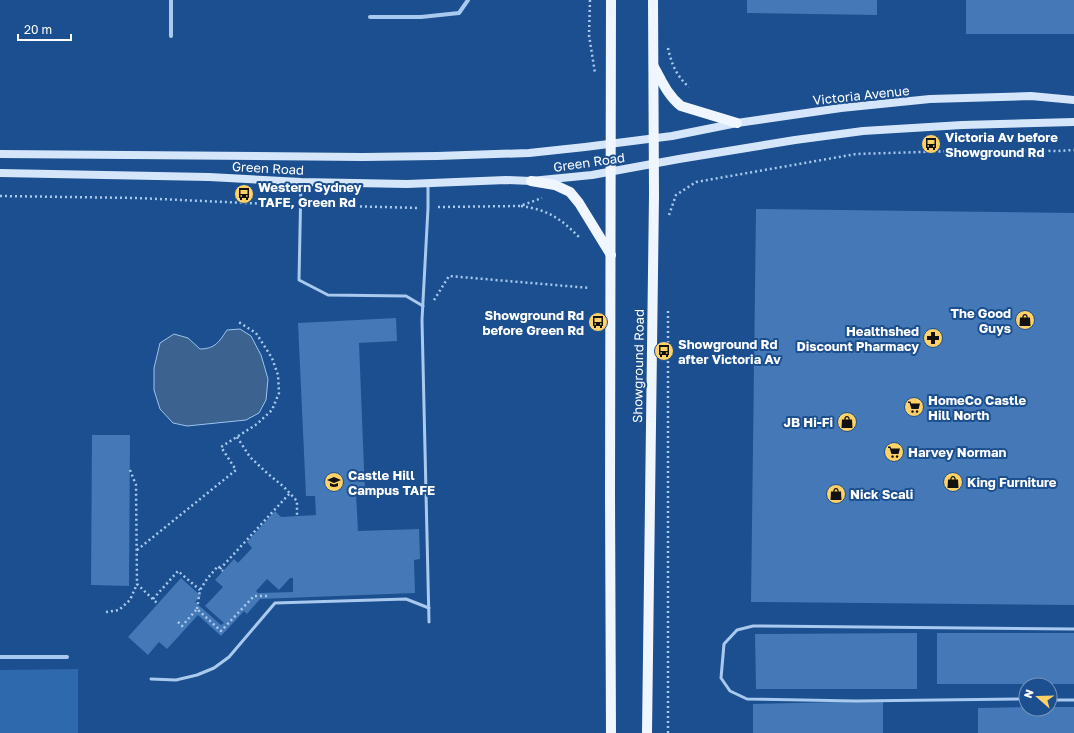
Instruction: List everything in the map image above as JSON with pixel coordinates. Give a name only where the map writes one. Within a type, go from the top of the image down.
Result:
[{"type":"main road","name":"Showground Road","points":[[611,733],[610,255],[612,0]]},
{"type":"main road","name":"Showground Road","points":[[647,733],[654,164],[653,0]]},
{"type":"main road","points":[[653,65],[674,101],[681,106],[737,123]]},
{"type":"main road","name":"Victoria Avenue","points":[[654,138],[737,123],[841,108],[930,99],[1031,96],[1074,100]]},
{"type":"main road","points":[[654,164],[787,141],[863,131],[962,125],[1074,122]]},
{"type":"main road","name":"Green Road","points":[[0,154],[318,157],[437,156],[529,153],[654,138]]},
{"type":"main road","name":"Green Road","points":[[0,173],[209,176],[301,182],[407,184],[506,180],[531,181],[592,175],[654,164]]},
{"type":"main road","points":[[531,181],[555,185],[570,192],[579,203],[610,255]]},
{"type":"street","points":[[171,0],[171,36]]},
{"type":"street","points":[[370,17],[421,17],[459,13],[468,0]]},
{"type":"street","points":[[0,657],[67,657]]},
{"type":"lane","points":[[301,182],[299,280],[328,295],[406,296],[423,306]]},
{"type":"lane","points":[[428,183],[422,320],[429,622]]},
{"type":"lane","points":[[151,679],[176,680],[197,675],[214,668],[229,657],[275,603],[406,599],[429,608]]},
{"type":"lane","points":[[1018,700],[856,701],[747,699],[730,691],[721,678],[724,644],[737,630],[753,626],[1074,629]]},
{"type":"lane","points":[[1058,700],[1074,700]]},
{"type":"path","points":[[590,0],[589,35],[596,78]]},
{"type":"path","points":[[668,47],[671,61],[676,71],[684,83],[689,87]]},
{"type":"path","points":[[668,217],[676,195],[696,182],[856,154],[986,150],[1074,150]]},
{"type":"path","points":[[0,196],[137,198],[301,205],[428,208],[520,206],[533,208],[552,214],[568,226],[579,237]]},
{"type":"path","points":[[520,206],[543,198]]},
{"type":"path","points":[[423,306],[431,306],[449,276],[590,288]]},
{"type":"path","points":[[668,304],[668,733]]},
{"type":"path","points":[[137,550],[236,470],[220,448],[257,424],[272,410],[279,393],[278,375],[272,358],[256,333],[237,321]]},
{"type":"path","points":[[237,437],[250,456],[290,493],[297,502],[297,516]]},
{"type":"path","points":[[106,612],[119,610],[130,600],[137,584],[136,485],[130,470]]},
{"type":"path","points":[[178,622],[182,626],[197,609],[200,590],[218,566],[222,570],[290,493]]},
{"type":"path","points":[[153,599],[178,571],[200,590]]},
{"type":"path","points":[[137,584],[158,604]]},
{"type":"path","points":[[197,609],[221,631],[254,596],[270,596]]},
{"type":"shaded area","points":[[240,329],[251,336],[261,355],[268,379],[266,400],[259,413],[246,420],[187,426],[173,423],[160,409],[154,390],[154,368],[160,343],[174,334],[188,338],[200,349],[205,349],[216,344],[227,330]]},
{"type":"shaded area","points":[[78,669],[78,733],[0,733],[0,670]]},
{"type":"building","points":[[747,0],[877,0],[877,15],[747,13]]},
{"type":"building","points":[[966,0],[1074,0],[1074,34],[966,34]]},
{"type":"building","name":"HomeCo Castle Hill North","points":[[756,209],[1074,213],[1074,605],[751,602]]},
{"type":"building","points":[[396,318],[397,341],[359,343],[365,493],[356,493],[358,531],[419,529],[420,559],[414,560],[415,593],[260,599],[247,614],[244,611],[221,636],[198,615],[167,649],[159,642],[148,655],[128,637],[181,578],[201,596],[195,602],[221,625],[224,623],[205,606],[223,587],[215,580],[234,559],[238,563],[252,548],[247,542],[275,511],[281,517],[316,515],[315,496],[306,496],[298,323]],"holes":[[[290,578],[293,578],[293,592],[258,593],[256,591],[267,579],[279,590]]]},
{"type":"building","points":[[92,435],[130,435],[129,586],[91,585]]},
{"type":"building","points":[[917,633],[917,689],[756,689],[755,634]]},
{"type":"building","points":[[937,633],[1074,633],[1074,684],[1058,684],[1058,677],[1018,677],[1018,684],[937,684]]},
{"type":"building","points":[[883,701],[883,733],[753,733],[753,704]]},
{"type":"building","points":[[1018,707],[1018,717],[1058,717],[1058,707],[1074,707],[1074,733],[978,733],[978,708]]},
{"type":"place","name":"Victoria Av before Showground Rd","points":[[931,144]]},
{"type":"place","name":"Western Sydney TAFE, Green Rd","points":[[244,194]]},
{"type":"place","name":"The Good Guys","points":[[1025,320]]},
{"type":"place","name":"Showground Rd before Green Rd","points":[[598,322]]},
{"type":"place","name":"Healthshed Discount Pharmacy","points":[[933,338]]},
{"type":"place","name":"Showground Rd after Victoria Av","points":[[664,351]]},
{"type":"place","name":"HomeCo Castle Hill North","points":[[914,407]]},
{"type":"place","name":"JB Hi-Fi","points":[[847,422]]},
{"type":"place","name":"Harvey Norman","points":[[894,452]]},
{"type":"place","name":"Castle Hill Campus TAFE","points":[[334,482]]},
{"type":"place","name":"King Furniture","points":[[953,482]]},
{"type":"place","name":"Nick Scali","points":[[836,494]]}]
